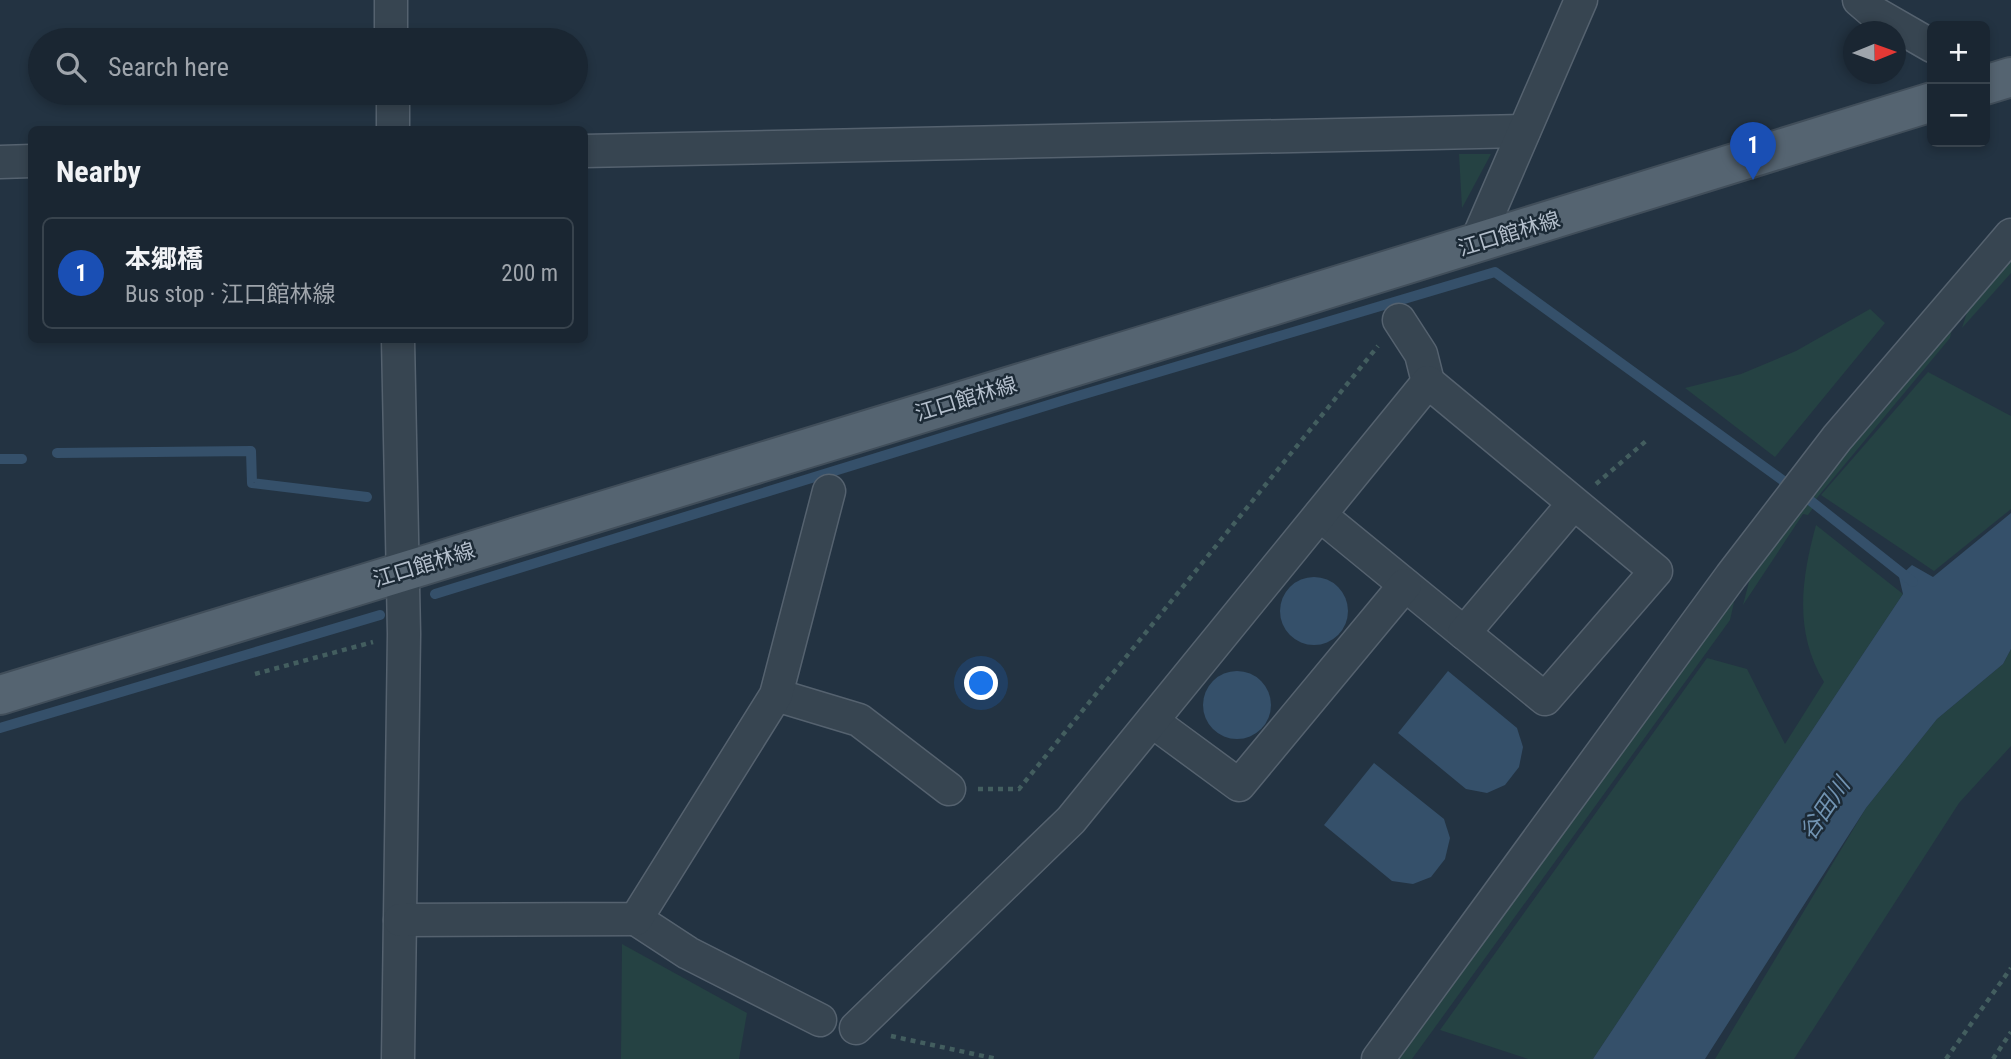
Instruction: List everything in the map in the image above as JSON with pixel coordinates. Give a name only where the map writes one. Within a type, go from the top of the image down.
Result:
[{"type":"main road","name":"江口館林線","points":[[0,695],[1475,245],[1927,104]]},
{"type":"street","points":[[391,0],[391,28]]},
{"type":"street","points":[[1475,245],[1581,0]]},
{"type":"street","points":[[1859,0],[1873,12],[1927,43]]},
{"type":"street","points":[[393,105],[393,126]]},
{"type":"street","points":[[588,150],[1524,131]]},
{"type":"street","points":[[0,162],[28,161]]},
{"type":"street","points":[[1378,1059],[1731,576],[1821,459],[2011,235]]},
{"type":"street","points":[[1320,515],[1545,699],[1656,571],[1428,382],[1421,354],[1399,320]]},
{"type":"street","points":[[398,343],[404,634],[398,1059]]},
{"type":"street","points":[[856,1028],[1071,820],[1428,382]]},
{"type":"street","points":[[636,919],[776,695],[829,491]]},
{"type":"street","points":[[1464,633],[1574,503]]},
{"type":"street","points":[[1152,721],[1239,785],[1405,585]]},
{"type":"street","points":[[776,695],[859,720],[948,789]]},
{"type":"street","points":[[400,920],[636,919],[688,953],[820,1020]]},
{"type":"path","points":[[948,789],[1019,789],[1399,320]]},
{"type":"path","points":[[1574,503],[1646,441]]},
{"type":"path","points":[[255,674],[404,634]]},
{"type":"path","points":[[1946,1059],[2011,968]]},
{"type":"path","points":[[856,1028],[996,1059]]},
{"type":"path","points":[[1993,1059],[2011,1032]]},
{"type":"green space","points":[[1459,154],[1491,154],[1462,208]]},
{"type":"green space","points":[[2011,243],[2011,273],[1962,328],[1976,284]]},
{"type":"green space","points":[[1958,303],[1950,338],[1816,499],[1805,491]]},
{"type":"green space","points":[[1870,309],[1885,323],[1775,457],[1685,388],[1741,374],[1796,351]]},
{"type":"green space","points":[[1928,372],[2011,416],[2011,509],[1934,571],[1821,495]]},
{"type":"green space","points":[[1796,499],[1813,508],[1808,515],[1803,514],[1743,605],[1757,551]]},
{"type":"green space","points":[[1816,525],[1903,594],[1593,1059],[1528,1059],[1440,1030],[1707,658],[1747,669],[1785,744],[1824,682],[1814,663],[1804,625],[1804,586]]},
{"type":"green space","points":[[1742,567],[1730,620],[1412,1059],[1386,1059]]},
{"type":"green space","points":[[2011,649],[2011,746],[1959,803],[1794,1059],[1715,1059],[1866,808],[1937,719],[2003,664]]},
{"type":"green space","points":[[622,944],[747,1013],[739,1059],[621,1059]]},
{"type":"water","name":"谷田川","points":[[2011,513],[2011,649],[2003,664],[1937,719],[1866,808],[1705,1059],[1593,1059],[1903,594],[1899,577],[1912,565],[1933,577]]},
{"type":"water","points":[[1314,577],[1327,580],[1338,587],[1345,598],[1348,611],[1345,624],[1338,635],[1327,642],[1314,645],[1301,642],[1290,635],[1283,624],[1280,611],[1283,598],[1290,587],[1301,580]]},
{"type":"water","points":[[1237,671],[1250,674],[1261,681],[1268,692],[1271,705],[1268,718],[1261,729],[1250,736],[1237,739],[1224,736],[1213,729],[1206,718],[1203,705],[1206,692],[1213,681],[1224,674]]},
{"type":"water","points":[[1448,671],[1517,728],[1523,747],[1519,767],[1505,785],[1487,793],[1466,789],[1398,733]]},
{"type":"water","points":[[1374,763],[1444,819],[1450,838],[1445,859],[1431,877],[1413,884],[1392,881],[1324,825]]},
{"type":"waterway","points":[[435,594],[1071,398],[1495,272],[1807,498],[1913,582]]},
{"type":"waterway","points":[[57,453],[251,451],[252,483],[367,497]]},
{"type":"waterway","points":[[0,459],[22,459]]},
{"type":"waterway","points":[[0,728],[380,615]]},
{"type":"place","name":"本郷橋","points":[[1753,180]]}]
